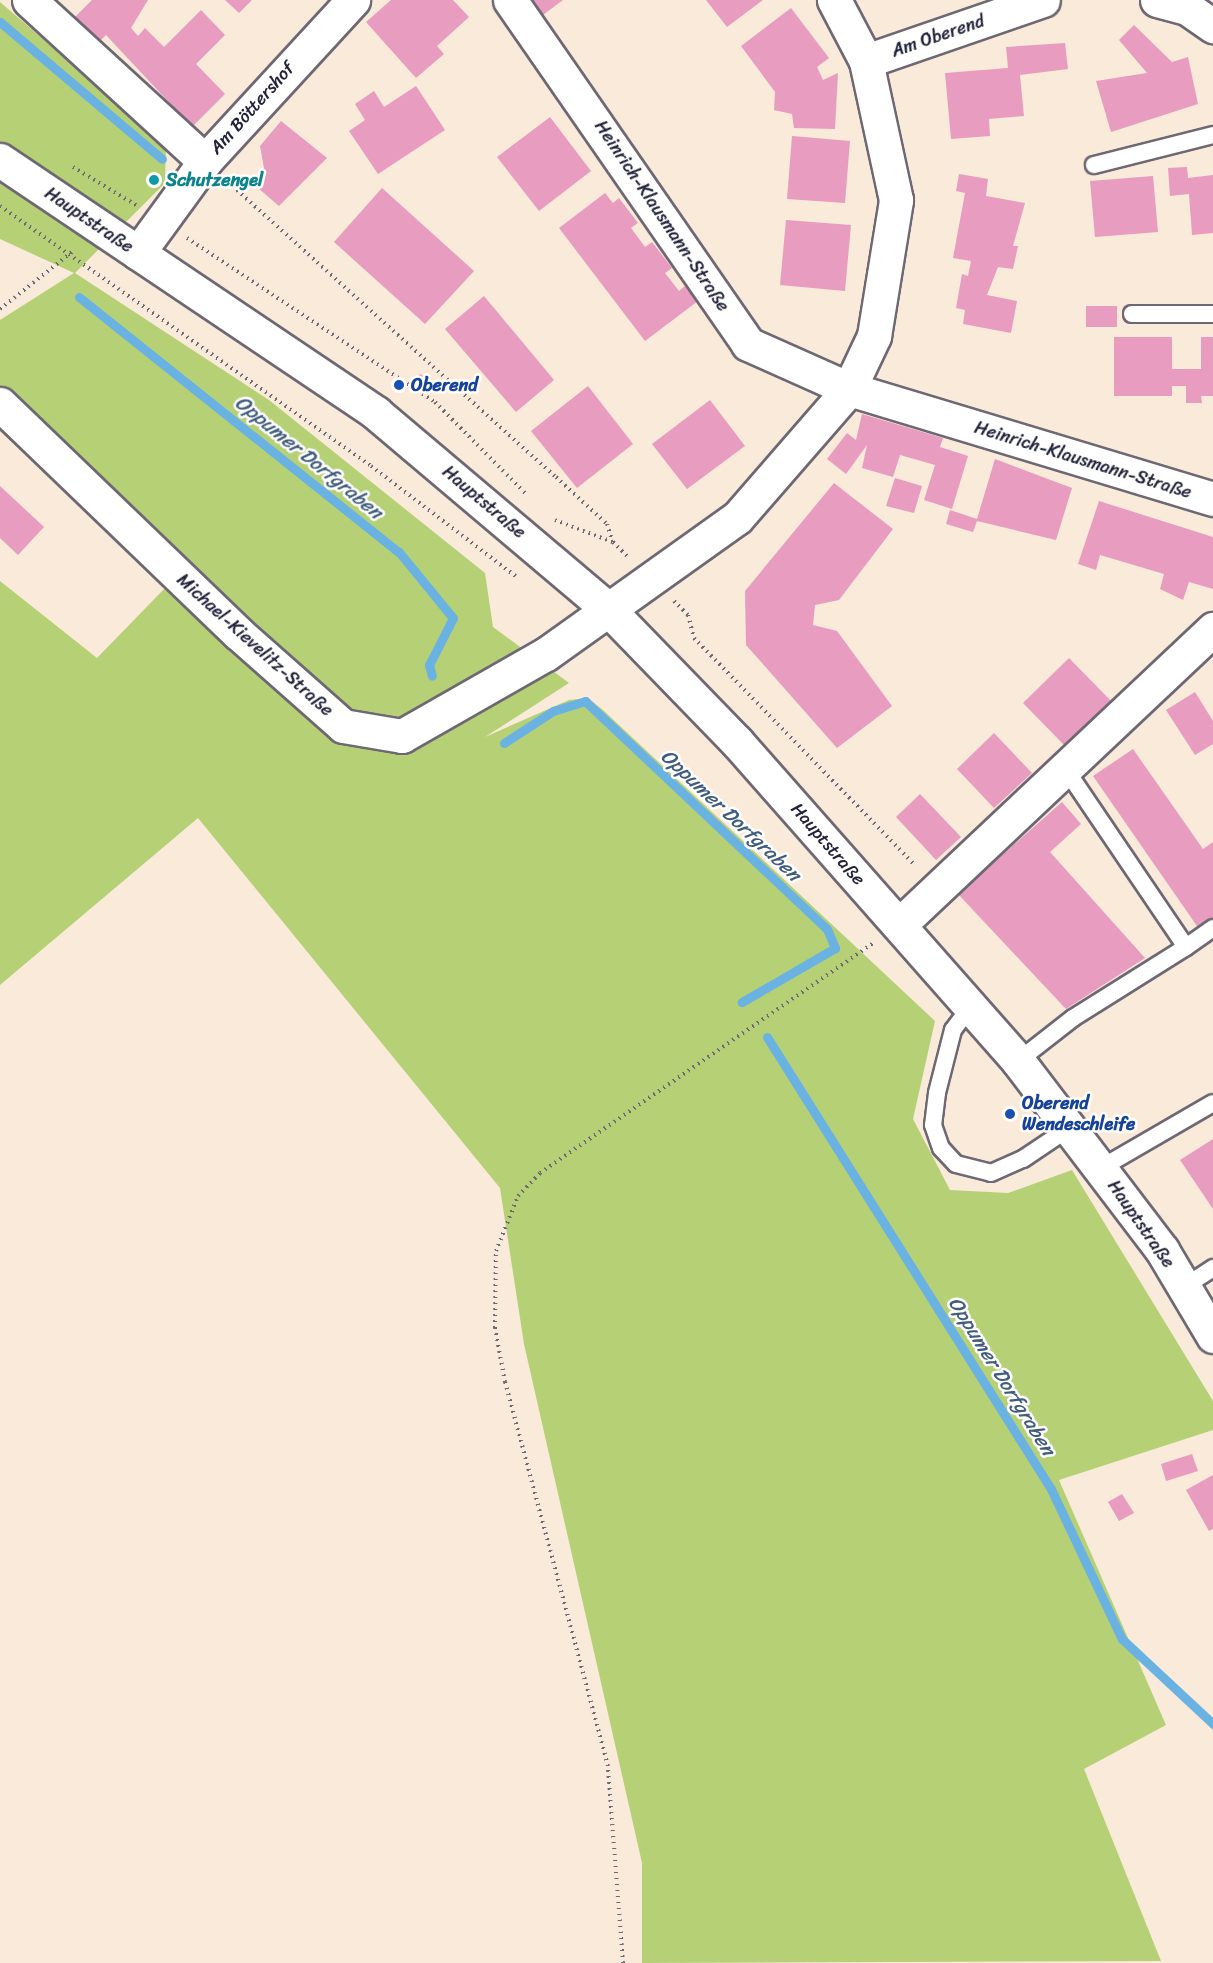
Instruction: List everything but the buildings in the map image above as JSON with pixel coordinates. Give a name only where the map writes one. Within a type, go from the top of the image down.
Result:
[{"type":"street","points":[[29,0],[206,161]]},
{"type":"street","name":"Am Böttershof","points":[[138,253],[160,220],[206,161],[353,0]]},
{"type":"street","name":"Heinrich-Klausmann-Straße","points":[[510,0],[748,344],[849,389],[1213,499]]},
{"type":"street","points":[[610,611],[737,518],[849,389],[874,336],[896,200],[866,61],[834,0]]},
{"type":"street","name":"Am Oberend","points":[[866,61],[1043,0]]},
{"type":"street","points":[[1157,0],[1187,8],[1213,26]]},
{"type":"street","name":"Hauptstraße","points":[[0,160],[376,413],[610,611],[737,742],[1018,1061],[1072,1126],[1184,1287],[1213,1336]]},
{"type":"street","name":"Michael-Kievelitz-Straße","points":[[0,404],[238,633],[343,726],[402,736],[472,700],[610,611]]},
{"type":"street","points":[[898,925],[939,890],[1213,629]]},
{"type":"lane","points":[[1094,165],[1213,135]]},
{"type":"lane","points":[[1132,314],[1213,314]]},
{"type":"lane","points":[[1066,770],[1186,947]]},
{"type":"lane","points":[[1018,1061],[1073,1018],[1213,928]]},
{"type":"lane","points":[[971,1006],[953,1029],[937,1094],[933,1125],[941,1148],[956,1164],[991,1173],[1023,1160],[1072,1126]]},
{"type":"lane","points":[[1101,1168],[1213,1103]]},
{"type":"lane","points":[[1184,1287],[1213,1268]]},
{"type":"path","points":[[63,161],[160,220]]},
{"type":"path","points":[[206,161],[607,524],[613,542]]},
{"type":"path","points":[[0,206],[70,253],[527,584]]},
{"type":"path","points":[[0,309],[70,253],[95,224]]},
{"type":"path","points":[[653,580],[688,615],[694,638],[939,890]]},
{"type":"path","points":[[623,1963],[608,1766],[505,1382],[495,1328],[496,1251],[518,1196],[540,1173],[898,925]]},
{"type":"green space","points":[[0,2],[166,145],[165,183],[75,273],[269,400],[485,573],[493,627],[569,683],[485,737],[569,700],[588,698],[603,710],[935,1021],[913,1119],[950,1190],[1008,1193],[1072,1170],[1213,1401],[1213,1430],[1059,1480],[1166,1725],[1084,1769],[1161,1961],[642,1963],[642,1863],[524,1344],[500,1188],[198,818],[0,985],[0,581],[97,658],[167,586],[0,431],[0,320],[74,273],[0,239]]},
{"type":"waterway","name":"Oppumer Dorfgraben","points":[[0,22],[162,159]]},
{"type":"waterway","name":"Oppumer Dorfgraben","points":[[79,297],[399,552],[453,618],[429,665],[432,676]]},
{"type":"waterway","name":"Oppumer Dorfgraben","points":[[504,743],[553,711],[585,701],[827,929],[835,948],[742,1002]]},
{"type":"waterway","name":"Oppumer Dorfgraben","points":[[767,1037],[1051,1489],[1122,1639],[1213,1724]]},
{"type":"place","name":"Schutzengel","points":[[154,180]]},
{"type":"place","name":"Oberend","points":[[399,385]]},
{"type":"place","name":"Oberend Wendeschleife","points":[[1010,1114]]}]
